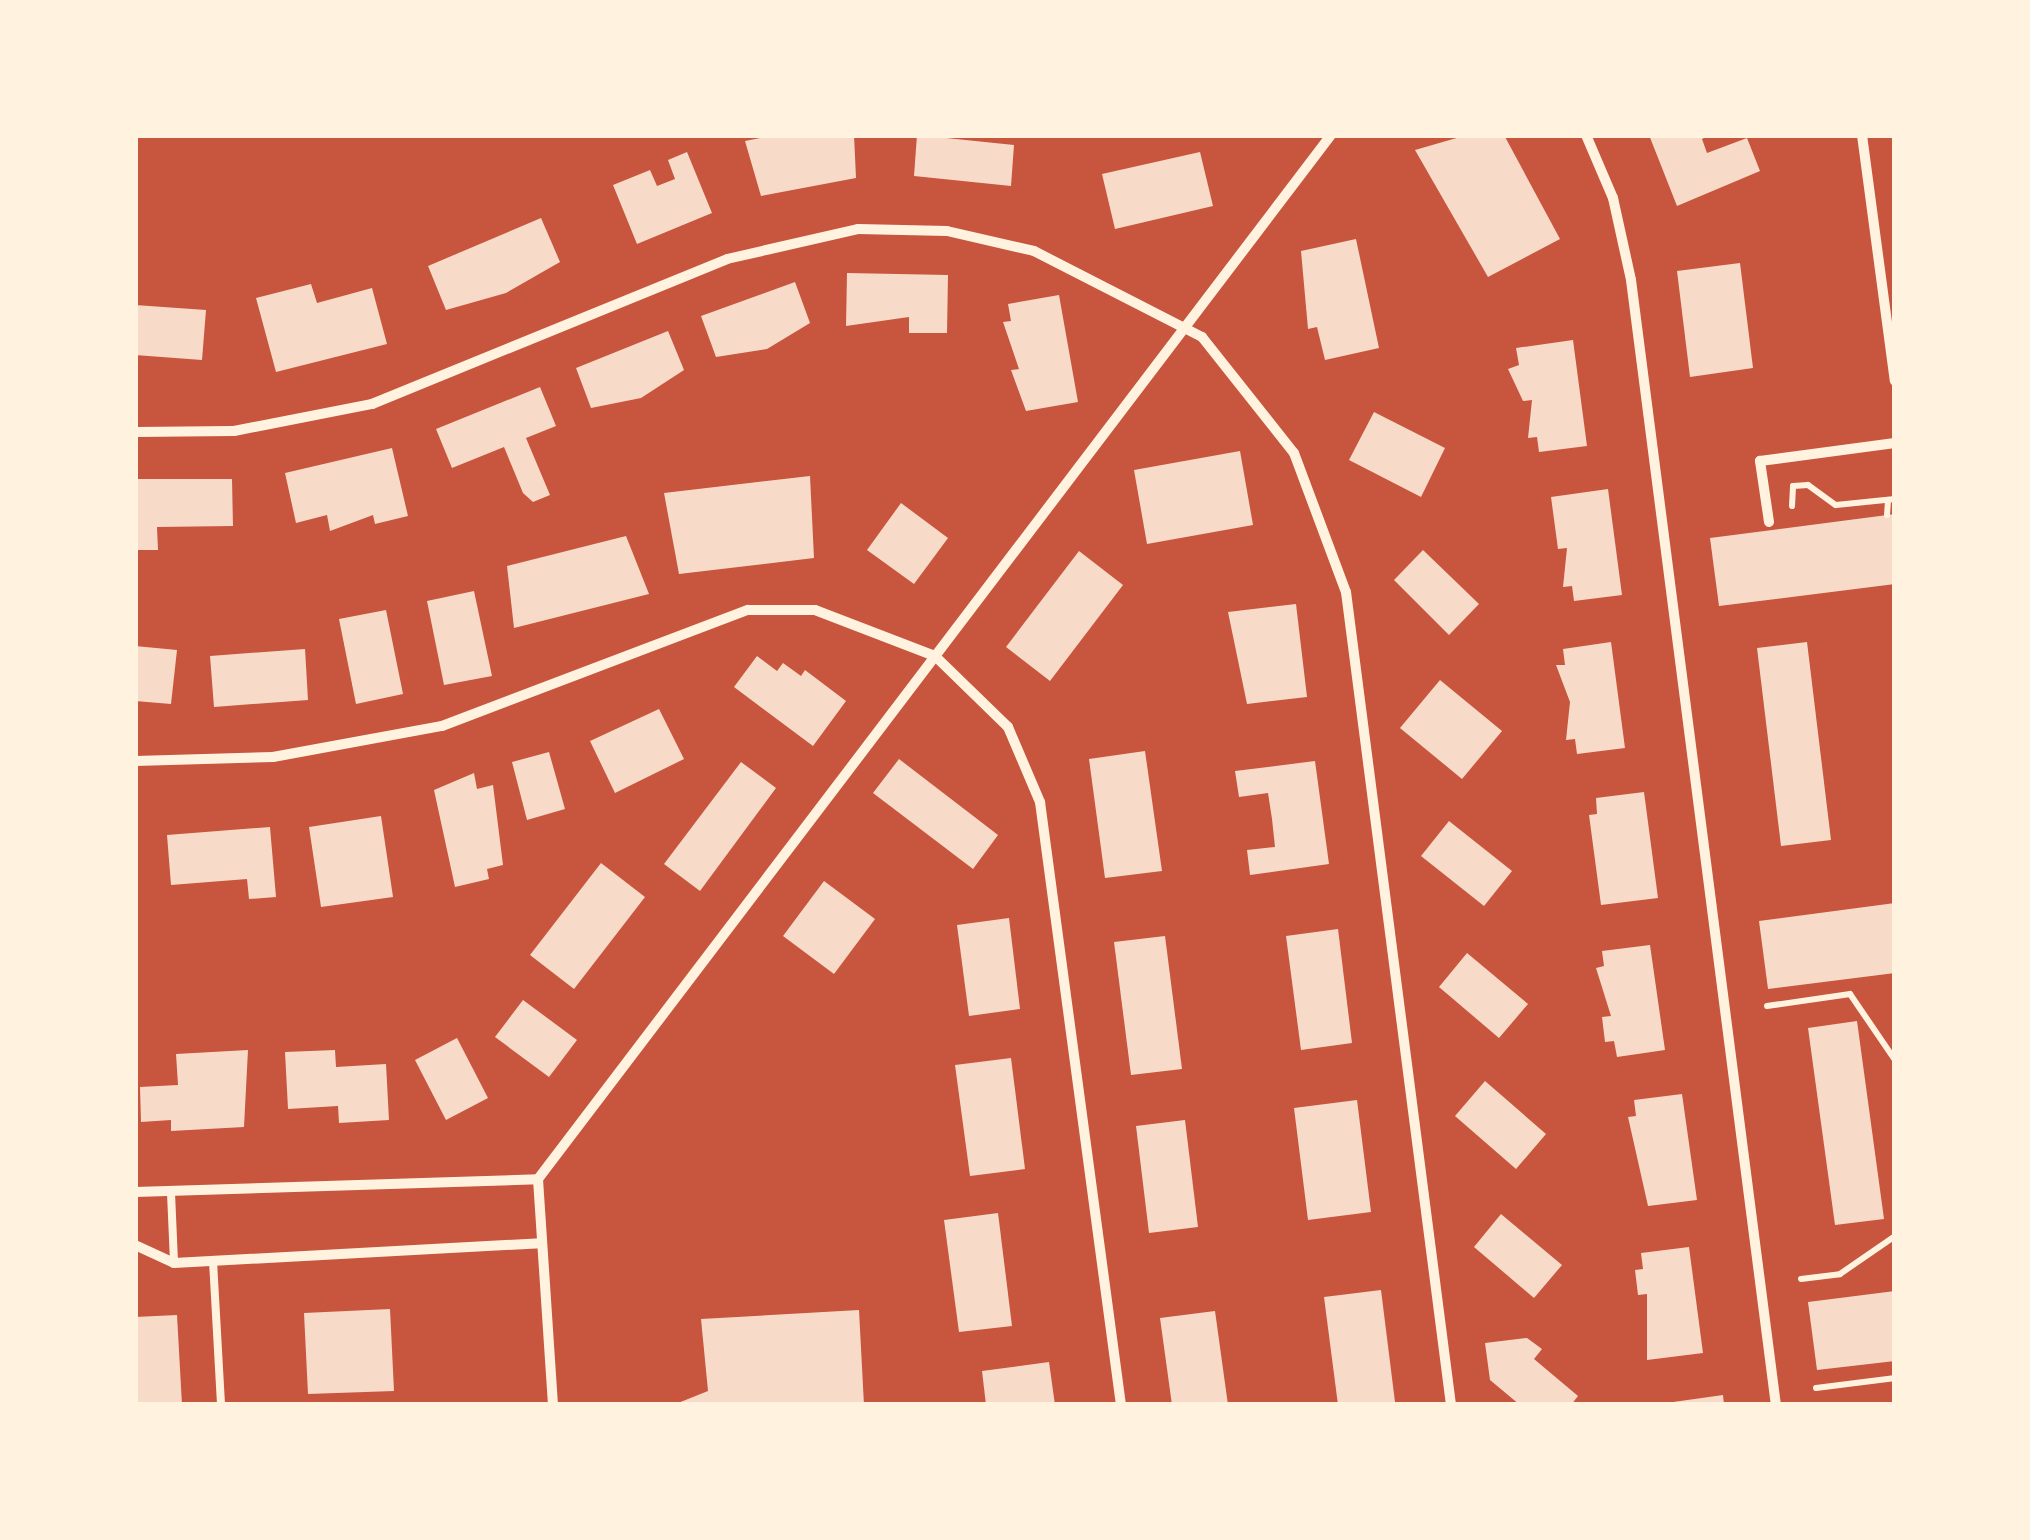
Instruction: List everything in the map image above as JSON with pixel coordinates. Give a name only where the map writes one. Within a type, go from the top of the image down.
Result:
[{"type":"street","points":[[553,1405],[538,1179],[1330,135]]},
{"type":"street","points":[[1586,135],[1632,280],[1776,1405]]},
{"type":"street","points":[[1862,135],[1895,381]]},
{"type":"street","points":[[135,432],[250,429],[372,404],[727,259],[858,229],[947,231],[1034,251],[1184,329],[1236,372],[1294,453],[1346,592],[1451,1405]]},
{"type":"street","points":[[1769,522],[1760,461],[1895,443]]},
{"type":"street","points":[[135,761],[273,757],[425,730],[748,610],[814,610],[935,656],[1008,728],[1040,802],[1121,1405]]},
{"type":"street","points":[[135,1192],[171,1194],[538,1179]]},
{"type":"street","points":[[135,1245],[174,1264],[540,1243]]},
{"type":"lane","points":[[171,1194],[174,1264]]},
{"type":"lane","points":[[213,1261],[221,1405]]},
{"type":"path","points":[[1769,522],[1792,518],[1794,486],[1808,484],[1836,506],[1891,499],[1888,515]]},
{"type":"path","points":[[1766,1006],[1850,994],[1895,1060]]},
{"type":"path","points":[[1801,1278],[1840,1274],[1895,1236]]},
{"type":"path","points":[[1816,1388],[1895,1378]]},
{"type":"building","points":[[776,135],[854,135],[856,178],[761,196],[745,141]]},
{"type":"building","points":[[917,135],[1014,145],[1011,186],[914,176]]},
{"type":"building","points":[[1467,135],[1504,135],[1560,239],[1488,277],[1415,150]]},
{"type":"building","points":[[1649,135],[1710,135],[1702,139],[1707,153],[1747,138],[1760,171],[1677,206]]},
{"type":"building","points":[[687,152],[712,213],[637,244],[613,185],[650,170],[657,186],[675,179],[668,160]]},
{"type":"building","points":[[1200,152],[1213,206],[1115,229],[1102,174]]},
{"type":"building","points":[[541,218],[560,262],[506,293],[446,310],[428,266]]},
{"type":"building","points":[[1356,239],[1379,348],[1325,360],[1317,327],[1308,329],[1301,251]]},
{"type":"building","points":[[1740,263],[1753,368],[1690,377],[1677,271]]},
{"type":"building","points":[[847,273],[948,275],[947,333],[909,333],[909,317],[846,326]]},
{"type":"building","points":[[795,282],[810,323],[767,349],[716,357],[701,316]]},
{"type":"building","points":[[311,284],[317,303],[372,288],[387,344],[276,372],[256,298]]},
{"type":"building","points":[[1059,295],[1078,402],[1026,411],[1011,370],[1019,369],[1003,322],[1011,321],[1008,304]]},
{"type":"building","points":[[135,305],[206,310],[202,360],[135,355]]},
{"type":"building","points":[[668,331],[684,370],[641,398],[591,408],[576,368]]},
{"type":"building","points":[[1573,340],[1587,446],[1539,452],[1537,437],[1528,438],[1532,400],[1523,401],[1508,369],[1519,365],[1516,348]]},
{"type":"building","points":[[540,387],[556,426],[526,438],[550,495],[533,502],[523,493],[504,447],[452,468],[436,429]]},
{"type":"building","points":[[1374,412],[1445,448],[1421,497],[1349,460]]},
{"type":"building","points":[[392,448],[408,516],[375,524],[373,515],[330,531],[327,515],[296,523],[285,473]]},
{"type":"building","points":[[1240,451],[1253,525],[1147,544],[1134,470]]},
{"type":"building","points":[[810,476],[814,558],[679,574],[664,493]]},
{"type":"building","points":[[135,479],[232,479],[233,526],[157,527],[158,550],[135,550]]},
{"type":"building","points":[[1608,489],[1622,595],[1574,601],[1572,586],[1563,587],[1567,548],[1558,549],[1551,497]]},
{"type":"building","points":[[901,503],[948,538],[914,584],[867,550]]},
{"type":"building","points":[[1895,514],[1895,584],[1719,606],[1710,538]]},
{"type":"building","points":[[626,536],[649,594],[514,628],[507,566]]},
{"type":"building","points":[[1423,550],[1479,604],[1449,635],[1394,580]]},
{"type":"building","points":[[1079,551],[1123,585],[1050,681],[1006,647]]},
{"type":"building","points":[[474,591],[492,676],[444,685],[427,601]]},
{"type":"building","points":[[1296,604],[1307,697],[1247,704],[1228,612]]},
{"type":"building","points":[[386,610],[403,694],[356,704],[339,619]]},
{"type":"building","points":[[1611,642],[1625,748],[1577,754],[1575,739],[1566,740],[1570,702],[1556,665],[1565,665],[1563,649]]},
{"type":"building","points":[[1807,642],[1831,840],[1781,846],[1757,648]]},
{"type":"building","points":[[135,646],[177,650],[171,704],[135,701]]},
{"type":"building","points":[[305,649],[308,700],[214,707],[210,656]]},
{"type":"building","points":[[757,656],[777,671],[783,663],[801,676],[805,670],[846,701],[813,746],[734,687]]},
{"type":"building","points":[[1440,680],[1502,731],[1462,779],[1400,728]]},
{"type":"building","points":[[659,709],[684,759],[615,793],[590,741]]},
{"type":"building","points":[[1145,751],[1162,871],[1105,878],[1089,759]]},
{"type":"building","points":[[549,752],[565,809],[527,820],[512,762]]},
{"type":"building","points":[[899,759],[998,835],[973,869],[873,793]]},
{"type":"building","points":[[1315,761],[1329,864],[1250,875],[1247,850],[1275,847],[1272,819],[1268,793],[1239,797],[1235,771]]},
{"type":"building","points":[[741,762],[776,788],[700,891],[664,864]]},
{"type":"building","points":[[474,773],[477,789],[493,785],[503,865],[487,869],[489,879],[455,887],[434,790]]},
{"type":"building","points":[[1644,792],[1658,898],[1601,905],[1589,815],[1597,814],[1596,798]]},
{"type":"building","points":[[381,816],[393,897],[321,907],[309,827]]},
{"type":"building","points":[[1449,821],[1512,871],[1484,906],[1421,856]]},
{"type":"building","points":[[270,827],[276,897],[249,899],[247,879],[171,885],[167,835]]},
{"type":"building","points":[[601,863],[645,897],[574,989],[530,955]]},
{"type":"building","points":[[824,881],[875,919],[834,974],[783,936]]},
{"type":"building","points":[[1895,903],[1895,973],[1768,989],[1759,921]]},
{"type":"building","points":[[1009,918],[1020,1009],[969,1016],[957,925]]},
{"type":"building","points":[[1338,929],[1352,1043],[1301,1050],[1286,936]]},
{"type":"building","points":[[1165,936],[1182,1069],[1131,1075],[1114,942]]},
{"type":"building","points":[[1650,945],[1665,1050],[1617,1057],[1614,1041],[1605,1042],[1602,1017],[1611,1016],[1596,968],[1604,966],[1602,951]]},
{"type":"building","points":[[1467,953],[1528,1004],[1499,1038],[1439,987]]},
{"type":"building","points":[[523,1000],[577,1040],[549,1077],[495,1037]]},
{"type":"building","points":[[1857,1021],[1884,1219],[1835,1225],[1808,1028]]},
{"type":"building","points":[[457,1038],[488,1098],[446,1120],[415,1060]]},
{"type":"building","points":[[248,1050],[244,1127],[171,1131],[171,1120],[141,1122],[140,1087],[178,1085],[176,1054]]},
{"type":"building","points":[[335,1050],[336,1067],[386,1064],[389,1120],[339,1123],[338,1106],[288,1109],[285,1052]]},
{"type":"building","points":[[1011,1058],[1025,1169],[970,1176],[955,1065]]},
{"type":"building","points":[[1485,1081],[1546,1134],[1516,1169],[1455,1116]]},
{"type":"building","points":[[1682,1094],[1697,1200],[1648,1206],[1628,1117],[1636,1116],[1634,1100]]},
{"type":"building","points":[[1357,1100],[1371,1212],[1308,1220],[1294,1108]]},
{"type":"building","points":[[1185,1120],[1198,1227],[1149,1233],[1136,1126]]},
{"type":"building","points":[[998,1213],[1012,1326],[959,1332],[944,1220]]},
{"type":"building","points":[[1501,1214],[1562,1265],[1534,1298],[1474,1247]]},
{"type":"building","points":[[1689,1247],[1703,1353],[1647,1360],[1647,1294],[1638,1295],[1635,1270],[1643,1269],[1641,1253]]},
{"type":"building","points":[[1381,1290],[1395,1402],[1338,1405],[1324,1297]]},
{"type":"building","points":[[1895,1291],[1895,1361],[1817,1370],[1808,1302]]},
{"type":"building","points":[[390,1309],[394,1391],[308,1394],[304,1313]]},
{"type":"building","points":[[859,1310],[864,1405],[673,1405],[708,1391],[701,1319]]},
{"type":"building","points":[[1215,1311],[1228,1405],[1172,1405],[1160,1318]]},
{"type":"building","points":[[177,1315],[182,1405],[135,1405],[135,1317]]},
{"type":"building","points":[[1527,1338],[1542,1349],[1534,1359],[1578,1396],[1571,1405],[1520,1405],[1490,1380],[1485,1343]]},
{"type":"building","points":[[1049,1362],[1055,1405],[986,1405],[982,1371]]},
{"type":"building","points":[[1723,1395],[1724,1405],[1666,1405],[1666,1403]]}]
